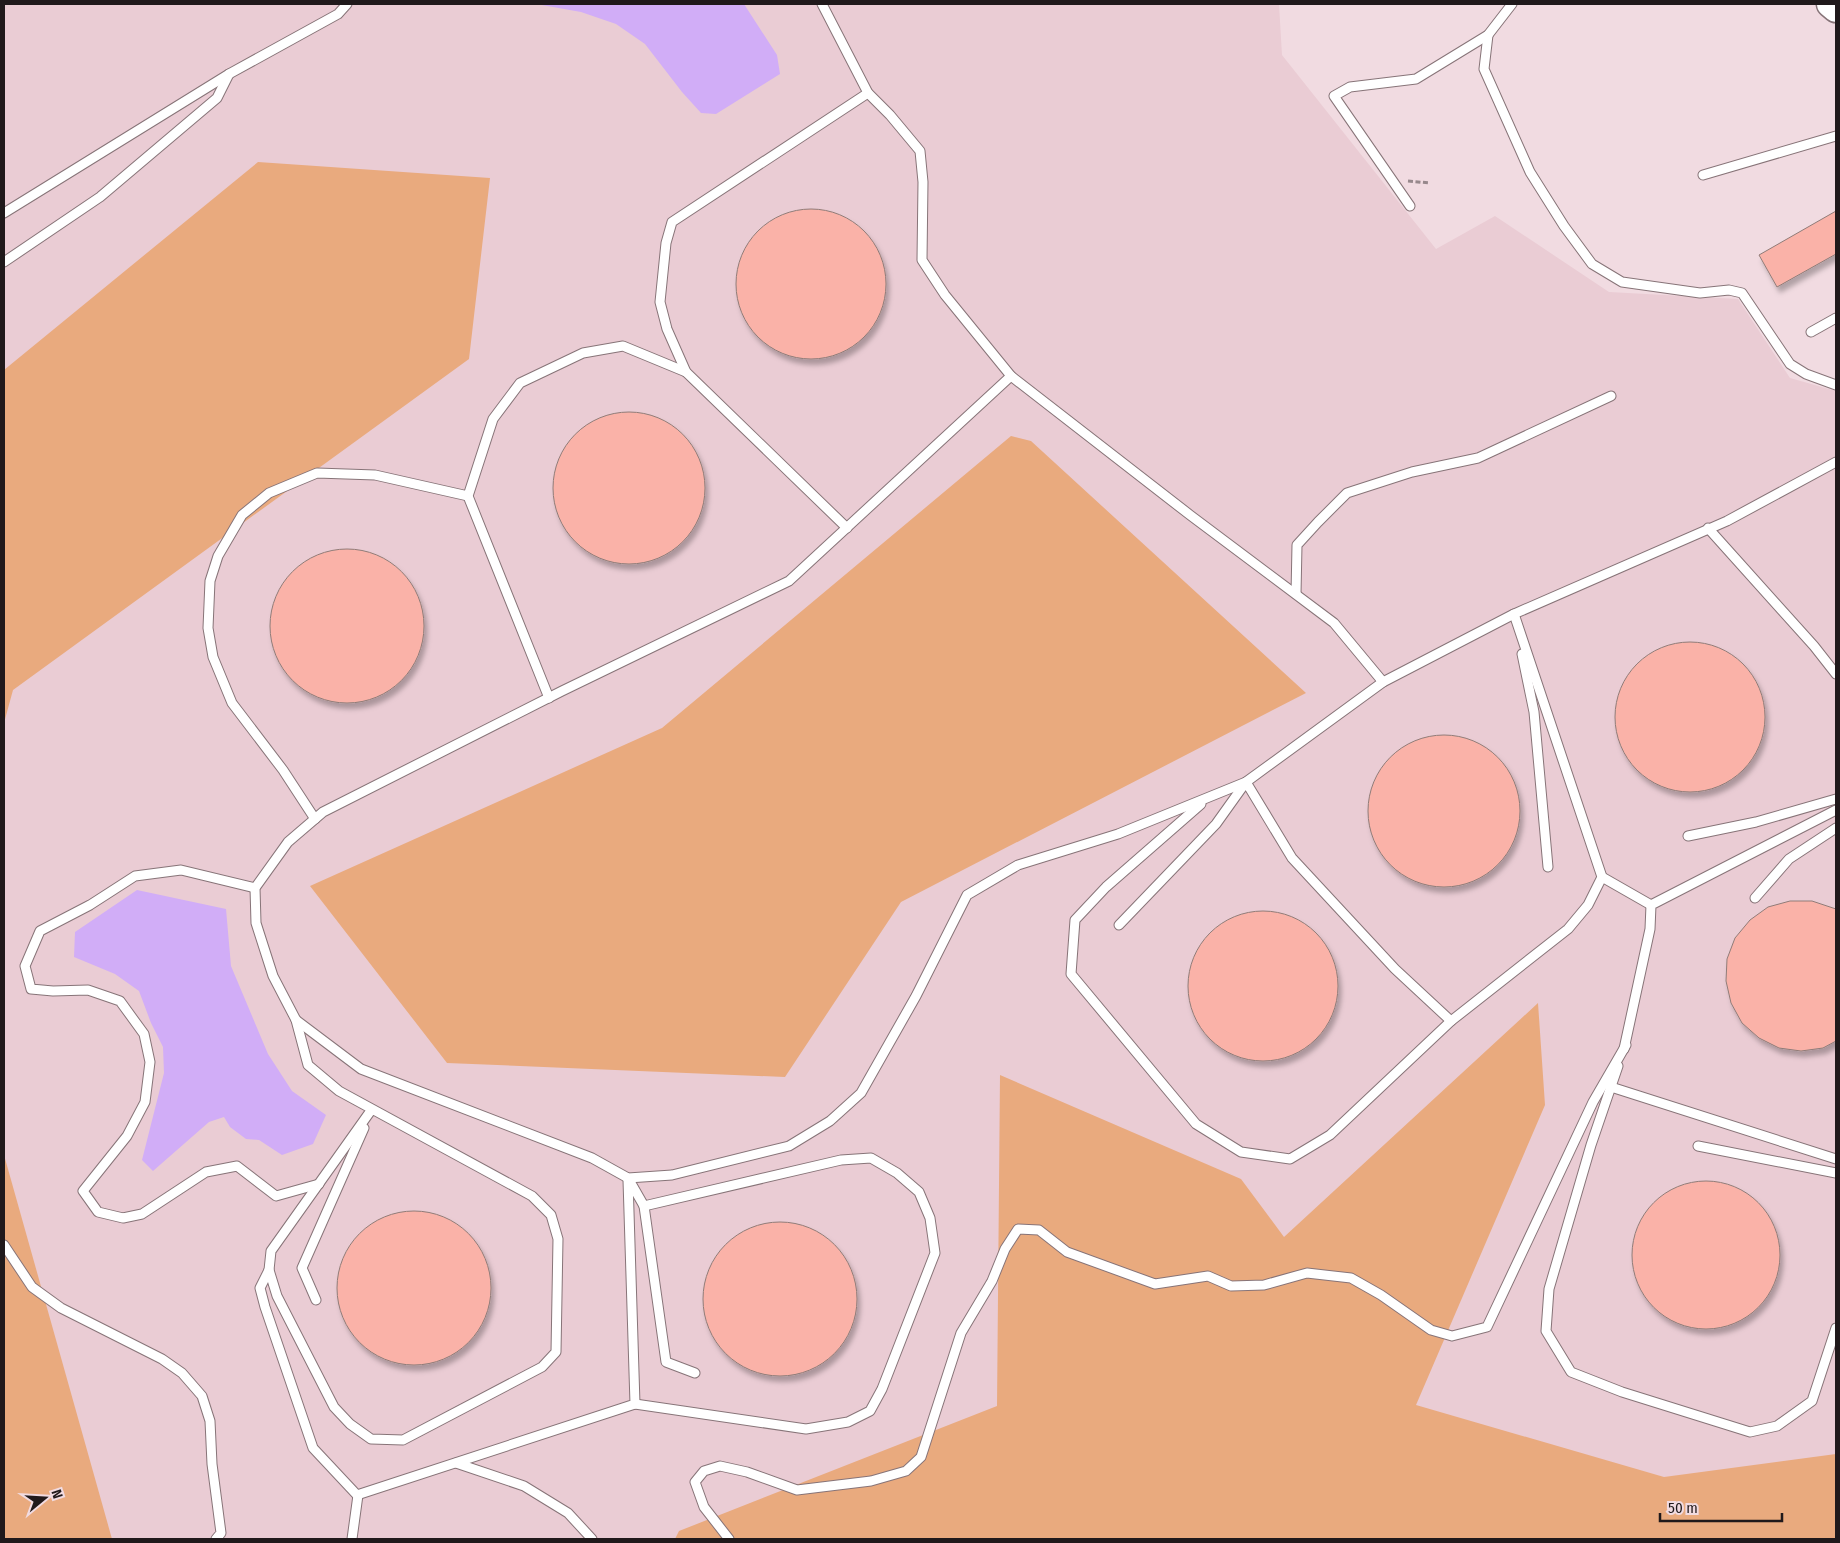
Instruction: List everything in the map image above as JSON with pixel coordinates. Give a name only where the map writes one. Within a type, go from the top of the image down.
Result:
[{"type":"main road","points":[[1830,4],[1836,9]]},
{"type":"lane","points":[[4,213],[229,74],[338,14],[347,4]]},
{"type":"lane","points":[[822,4],[868,93],[890,115],[920,151],[923,182],[922,260],[946,295],[1011,376],[1190,515],[1334,623],[1383,682]]},
{"type":"lane","points":[[1410,206],[1334,96],[1350,87],[1416,79],[1488,35],[1512,4]]},
{"type":"lane","points":[[1488,35],[1484,69],[1530,172],[1564,226],[1592,264],[1622,282],[1700,293],[1729,290],[1742,292],[1790,364],[1806,374],[1836,385]]},
{"type":"lane","points":[[4,262],[100,197],[217,98],[229,74]]},
{"type":"lane","points":[[847,528],[686,372],[666,329],[660,302],[666,243],[672,222],[868,93]]},
{"type":"lane","points":[[1704,176],[1836,136]]},
{"type":"lane","points":[[1811,332],[1836,318]]},
{"type":"lane","points":[[549,698],[468,496],[493,418],[520,383],[583,353],[623,346],[686,372]]},
{"type":"lane","points":[[269,1270],[277,1296],[334,1407],[350,1424],[371,1439],[403,1440],[542,1368],[556,1352],[558,1239],[551,1215],[532,1196],[338,1091],[308,1065],[296,1020],[273,976],[256,923],[255,888],[288,842],[315,819],[332,808],[549,698],[789,581],[1011,376]]},
{"type":"lane","points":[[1296,594],[1297,544],[1347,493],[1412,472],[1478,458],[1611,396]]},
{"type":"lane","points":[[628,1178],[672,1175],[790,1146],[830,1120],[861,1093],[916,996],[967,895],[1018,865],[1118,834],[1246,782],[1383,682],[1514,614],[1727,521],[1836,462]]},
{"type":"lane","points":[[315,819],[283,770],[232,703],[213,657],[208,628],[210,581],[218,556],[242,515],[268,492],[317,473],[375,475],[468,496]]},
{"type":"lane","points":[[1708,528],[1814,646],[1836,674]]},
{"type":"lane","points":[[1514,614],[1534,712],[1548,867]]},
{"type":"lane","points":[[1514,614],[1602,877],[1651,905]]},
{"type":"lane","points":[[1119,925],[1216,824],[1246,782]]},
{"type":"lane","points":[[1246,782],[1292,858],[1395,969],[1451,1021]]},
{"type":"lane","points":[[1209,797],[1106,887],[1074,920],[1072,974],[1196,1124],[1240,1152],[1290,1159],[1330,1135],[1451,1021],[1568,929],[1588,905],[1602,877]]},
{"type":"lane","points":[[1688,836],[1756,822],[1836,799]]},
{"type":"lane","points":[[1651,905],[1836,810]]},
{"type":"lane","points":[[1755,898],[1788,859],[1836,828]]},
{"type":"lane","points":[[255,888],[181,870],[135,876],[90,905],[40,931],[25,966],[30,989],[53,991],[88,990],[120,1001],[144,1034],[150,1062],[145,1102],[127,1136],[83,1191],[98,1212],[123,1218],[142,1214],[206,1172],[237,1166],[276,1196],[319,1184]]},
{"type":"lane","points":[[1651,905],[1650,929],[1626,1045],[1591,1145],[1549,1289],[1546,1331],[1571,1372],[1622,1392],[1750,1432],[1777,1426],[1812,1401],[1836,1328]]},
{"type":"lane","points":[[296,1020],[361,1069],[592,1158],[628,1178],[644,1206],[666,1362],[695,1373]]},
{"type":"lane","points":[[729,1539],[704,1507],[696,1482],[704,1470],[720,1466],[747,1472],[797,1490],[871,1481],[906,1471],[921,1457],[961,1333],[992,1280],[1005,1249],[1018,1229],[1039,1230],[1067,1252],[1155,1284],[1208,1276],[1231,1286],[1264,1285],[1307,1273],[1352,1278],[1381,1295],[1431,1330],[1452,1336],[1487,1327],[1593,1102],[1626,1045]]},
{"type":"lane","points":[[1611,1087],[1836,1159]]},
{"type":"lane","points":[[316,1300],[302,1268],[372,1109],[271,1250],[269,1270],[260,1288],[264,1308],[314,1448],[358,1495]]},
{"type":"lane","points":[[1698,1146],[1836,1173]]},
{"type":"lane","points":[[358,1495],[635,1404],[806,1429],[848,1422],[870,1411],[882,1389],[936,1253],[930,1218],[919,1192],[897,1173],[871,1158],[841,1160],[644,1206]]},
{"type":"lane","points":[[628,1178],[635,1404]]},
{"type":"lane","points":[[4,1245],[32,1287],[60,1308],[162,1359],[182,1372],[202,1396],[210,1421],[212,1464],[221,1533],[216,1539]]},
{"type":"lane","points":[[456,1462],[524,1486],[568,1513],[592,1539]]},
{"type":"lane","points":[[352,1539],[358,1495]]},
{"type":"path","points":[[1392,180],[1430,183]]},
{"type":"shaded area","points":[[4,4],[1279,4],[1282,55],[1436,249],[1495,216],[1609,292],[1738,299],[1790,378],[1836,391],[1836,1539],[4,1539]]},
{"type":"shaded area","points":[[536,4],[744,4],[777,55],[780,74],[716,114],[701,113],[682,92],[645,44],[616,24],[581,12]]},
{"type":"shaded area","points":[[258,162],[490,178],[469,359],[13,690],[4,723],[4,370]]},
{"type":"shaded area","points":[[1011,436],[1031,441],[1306,693],[901,902],[785,1077],[447,1063],[310,886],[662,728]]},
{"type":"shaded area","points":[[137,890],[226,909],[231,966],[268,1054],[292,1091],[326,1115],[313,1144],[282,1155],[259,1140],[246,1139],[230,1127],[224,1117],[209,1122],[153,1171],[142,1160],[164,1073],[163,1047],[151,1023],[139,991],[115,974],[74,957],[75,932]]},
{"type":"shaded area","points":[[1538,1003],[1545,1105],[1416,1405],[1664,1477],[1836,1454],[1836,1539],[675,1539],[679,1531],[997,1406],[1000,1075],[1241,1179],[1284,1237]]},
{"type":"shaded area","points":[[4,1155],[112,1539],[4,1539]]},
{"type":"building","points":[[811,209],[826,210],[840,215],[853,221],[864,231],[874,242],[880,255],[885,269],[885,299],[880,313],[874,326],[864,337],[853,347],[840,353],[826,358],[811,359],[796,358],[782,353],[769,347],[758,337],[748,326],[742,313],[737,299],[736,284],[737,269],[742,255],[748,242],[758,231],[769,221],[782,215],[796,210]]},
{"type":"building","points":[[1836,211],[1836,254],[1777,287],[1759,255]]},
{"type":"building","points":[[629,412],[658,418],[683,434],[699,459],[705,488],[699,517],[683,542],[658,558],[629,564],[600,558],[575,542],[559,517],[553,488],[559,459],[575,434],[600,418]]},
{"type":"building","points":[[347,549],[376,555],[390,562],[401,572],[411,583],[418,597],[424,626],[418,655],[411,669],[401,680],[390,690],[376,697],[347,703],[318,697],[304,690],[293,680],[283,669],[276,655],[270,626],[276,597],[283,583],[293,572],[304,562],[318,555]]},
{"type":"building","points":[[1690,642],[1705,643],[1719,647],[1732,654],[1743,664],[1753,675],[1760,688],[1764,702],[1764,732],[1760,746],[1753,759],[1743,770],[1732,780],[1719,787],[1705,791],[1690,792],[1675,791],[1661,787],[1648,780],[1637,770],[1627,759],[1620,746],[1616,732],[1615,717],[1616,702],[1620,688],[1627,675],[1637,664],[1648,654],[1661,647],[1675,643]]},
{"type":"building","points":[[1444,735],[1473,741],[1486,748],[1497,758],[1507,769],[1514,782],[1520,811],[1514,840],[1507,853],[1497,864],[1486,874],[1473,881],[1444,887],[1415,881],[1402,874],[1391,864],[1381,853],[1374,840],[1368,811],[1374,782],[1381,769],[1391,758],[1402,748],[1415,741]]},
{"type":"building","points":[[1790,901],[1812,901],[1836,909],[1836,1041],[1823,1048],[1801,1051],[1779,1048],[1759,1038],[1742,1023],[1731,1003],[1726,981],[1727,959],[1735,938],[1750,920],[1768,907]]},
{"type":"building","points":[[1263,911],[1292,917],[1316,933],[1332,957],[1338,986],[1332,1015],[1316,1039],[1292,1055],[1263,1061],[1234,1055],[1210,1039],[1194,1015],[1188,986],[1194,957],[1210,933],[1234,917]]},
{"type":"building","points":[[1706,1181],[1720,1182],[1734,1187],[1747,1193],[1758,1203],[1768,1214],[1774,1227],[1779,1241],[1779,1269],[1774,1283],[1768,1296],[1758,1307],[1747,1317],[1734,1323],[1720,1328],[1706,1329],[1692,1328],[1678,1323],[1665,1317],[1654,1307],[1644,1296],[1638,1283],[1633,1269],[1632,1255],[1633,1241],[1638,1227],[1644,1214],[1654,1203],[1665,1193],[1678,1187],[1692,1182]]},
{"type":"building","points":[[414,1211],[443,1217],[457,1224],[468,1234],[478,1245],[485,1259],[491,1288],[485,1317],[478,1331],[468,1342],[457,1352],[443,1359],[414,1365],[385,1359],[371,1352],[360,1342],[350,1331],[343,1317],[337,1288],[343,1259],[350,1245],[360,1234],[371,1224],[385,1217]]},
{"type":"building","points":[[780,1222],[810,1227],[835,1244],[852,1269],[857,1299],[852,1329],[835,1354],[810,1371],[780,1376],[750,1371],[725,1354],[708,1329],[703,1299],[708,1269],[725,1244],[750,1227]]}]
